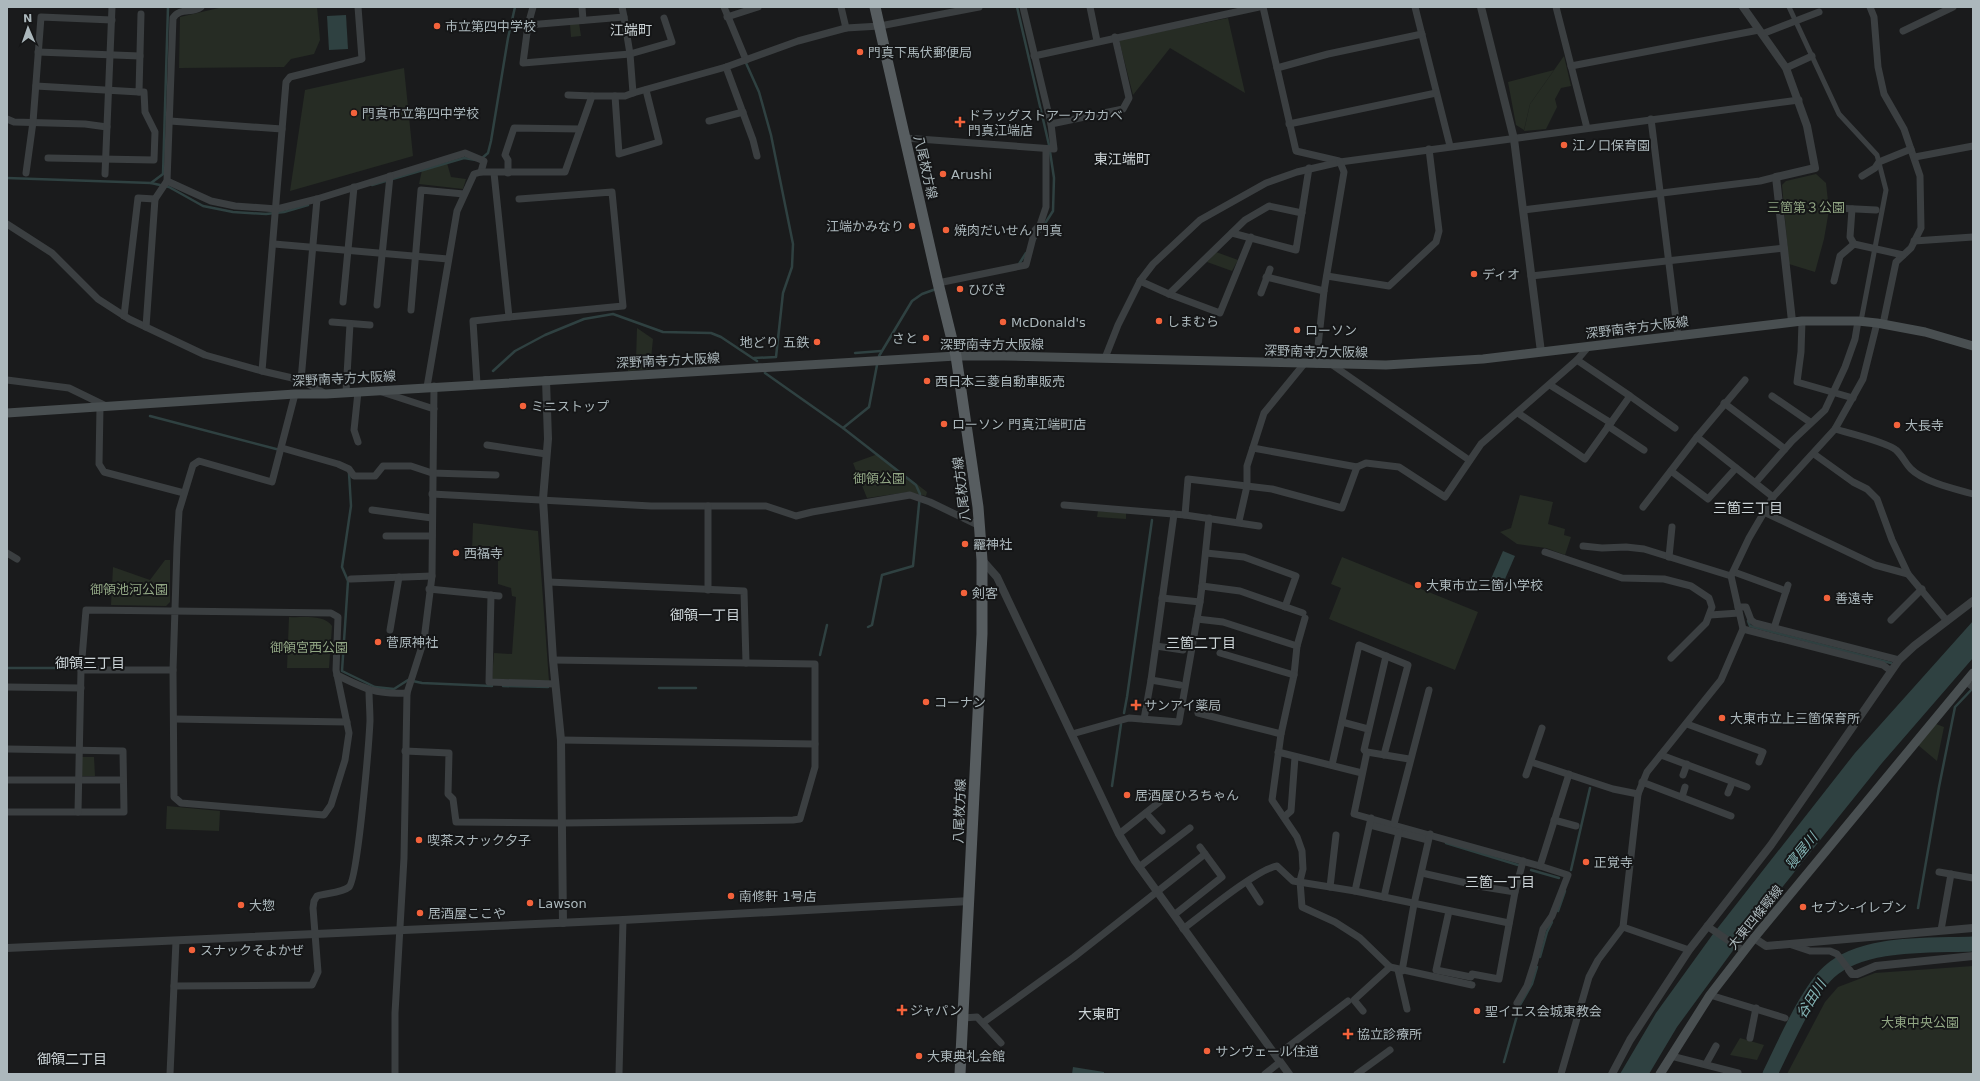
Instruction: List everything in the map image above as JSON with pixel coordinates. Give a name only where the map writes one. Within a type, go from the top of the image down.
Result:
[{"type":"main road","name":"八尾枚方線","points":[[875,7],[956,356],[973,462],[980,526],[982,560],[982,634],[974,780],[970,901],[960,1074]]},
{"type":"main road","name":"深野南寺方大阪線","points":[[7,413],[295,394],[326,394],[956,356],[1105,358],[1304,364],[1433,363],[1541,352],[1802,320],[1860,321],[1880,323],[1930,334],[1973,346]]},
{"type":"main road","name":"大東四條畷線","points":[[1660,1074],[1741,949],[1754,938],[1970,684],[1973,673]]},
{"type":"street","points":[[105,174],[112,7]]},
{"type":"street","points":[[146,327],[155,199],[167,181],[173,18],[176,13],[180,11],[197,10],[201,7]]},
{"type":"street","points":[[262,371],[274,244],[286,82],[290,77],[362,59],[358,7]]},
{"type":"street","points":[[533,7],[528,25],[523,63],[630,54],[672,42],[664,18]]},
{"type":"street","points":[[582,7],[583,20]]},
{"type":"street","points":[[622,7],[630,54],[633,93]]},
{"type":"street","points":[[724,7],[746,60]]},
{"type":"street","points":[[727,17],[758,7]]},
{"type":"street","points":[[841,7],[846,28]]},
{"type":"street","points":[[568,95],[615,96],[633,93],[726,67],[798,41],[846,28],[880,26],[979,7]]},
{"type":"street","points":[[905,138],[1054,149],[1051,124],[1023,7]]},
{"type":"street","points":[[1090,7],[1097,41]]},
{"type":"street","points":[[1034,56],[1115,37],[1258,7]]},
{"type":"street","points":[[1263,7],[1296,151],[1340,162]]},
{"type":"street","points":[[1415,7],[1450,146]]},
{"type":"street","points":[[1481,7],[1514,139],[1541,352]]},
{"type":"street","points":[[1556,7],[1587,128]]},
{"type":"street","points":[[1523,210],[1760,181],[1815,168],[1807,126],[1799,100],[1786,68],[1743,7]]},
{"type":"street","points":[[1756,482],[1810,422],[1825,410],[1834,391],[1855,339],[1860,321],[1876,249],[1886,190],[1877,155],[1839,114],[1797,20],[1789,7]]},
{"type":"street","points":[[1561,1074],[1580,1000],[1589,977],[1598,960],[1623,927],[1638,794],[1642,782],[1647,772],[1721,680],[1744,630],[1732,574],[1749,538],[1773,496],[1814,454],[1835,429],[1853,398],[1863,379],[1896,262],[1911,248],[1921,228],[1920,176],[1904,129],[1884,94],[1878,67],[1874,17],[1870,7]]},
{"type":"street","points":[[1903,31],[1953,7]]},
{"type":"street","points":[[1571,66],[1760,32],[1819,12]]},
{"type":"street","points":[[139,92],[141,14]]},
{"type":"street","points":[[26,173],[36,86],[41,17],[112,20]]},
{"type":"street","points":[[528,25],[624,17]]},
{"type":"street","points":[[1277,68],[1328,54],[1422,34]]},
{"type":"street","points":[[1051,124],[1123,109],[1129,98],[1115,37]]},
{"type":"street","points":[[38,52],[140,56]]},
{"type":"street","points":[[1786,68],[1812,56]]},
{"type":"street","points":[[726,67],[743,112],[756,156]]},
{"type":"street","points":[[36,86],[144,92],[144,112],[155,132],[154,160],[48,158]]},
{"type":"street","points":[[615,96],[619,154],[659,142],[646,90]]},
{"type":"street","points":[[1289,124],[1436,93]]},
{"type":"street","points":[[395,1074],[394,1013],[404,858],[407,692],[424,640],[429,589],[432,576],[432,473],[434,408],[430,387],[448,259],[457,211],[474,174],[481,172],[565,172],[592,96]]},
{"type":"street","points":[[1105,358],[1118,325],[1140,281],[1152,264],[1200,220],[1266,183],[1309,168],[1340,162],[1799,100]]},
{"type":"street","points":[[709,121],[743,112]]},
{"type":"street","points":[[7,118],[14,122],[85,124],[107,127]]},
{"type":"street","points":[[1651,119],[1678,336]]},
{"type":"street","points":[[170,121],[282,129]]},
{"type":"street","points":[[508,173],[508,160],[505,155],[514,128],[580,129]]},
{"type":"street","points":[[1914,157],[1973,146]]},
{"type":"street","points":[[1862,176],[1875,168],[1879,162],[1911,148]]},
{"type":"street","points":[[938,283],[1026,264],[1035,230],[1040,225],[1046,207],[1046,149]]},
{"type":"street","points":[[1327,276],[1389,286],[1436,242],[1439,231],[1429,149]]},
{"type":"street","points":[[167,181],[211,201],[235,206],[276,209],[317,199],[465,153],[484,161],[481,172]]},
{"type":"street","points":[[1316,364],[1324,291],[1344,172],[1340,162]]},
{"type":"street","points":[[1232,233],[1296,250],[1309,168]]},
{"type":"street","points":[[494,173],[509,317]]},
{"type":"street","points":[[377,305],[390,176]]},
{"type":"street","points":[[1776,177],[1792,321]]},
{"type":"street","points":[[343,302],[354,188]]},
{"type":"street","points":[[411,310],[421,190],[464,194]]},
{"type":"street","points":[[476,384],[473,321],[623,306],[612,192],[519,199]]},
{"type":"street","points":[[124,316],[138,198],[155,199]]},
{"type":"street","points":[[301,380],[317,199]]},
{"type":"street","points":[[1169,294],[1245,220],[1269,206],[1302,213]]},
{"type":"street","points":[[1836,208],[1876,210]]},
{"type":"street","points":[[1852,209],[1850,237],[1854,244],[1903,255]]},
{"type":"street","points":[[7,224],[52,253],[98,299],[124,316],[205,355],[301,380],[326,394]]},
{"type":"street","points":[[1140,281],[1169,294],[1220,313],[1250,237]]},
{"type":"street","points":[[1914,241],[1973,237]]},
{"type":"street","points":[[274,244],[448,259]]},
{"type":"street","points":[[1834,281],[1840,256],[1854,244]]},
{"type":"street","points":[[1531,276],[1784,248]]},
{"type":"street","points":[[1261,293],[1270,269]]},
{"type":"street","points":[[1266,277],[1324,291]]},
{"type":"street","points":[[1802,320],[1801,352],[1797,382],[1834,391],[1853,398]]},
{"type":"street","points":[[332,322],[370,325]]},
{"type":"street","points":[[346,392],[350,324]]},
{"type":"street","points":[[1253,448],[1357,467],[1366,463],[1399,467],[1445,497],[1481,444],[1550,385],[1577,360],[1589,346]]},
{"type":"street","points":[[1577,360],[1675,428]]},
{"type":"street","points":[[1239,522],[1247,486],[1247,466],[1264,412],[1304,364]]},
{"type":"street","points":[[1331,364],[1469,460]]},
{"type":"street","points":[[7,380],[69,388],[103,407],[99,464],[104,472],[184,493]]},
{"type":"street","points":[[546,380],[546,454],[543,499],[553,660],[561,740],[564,923]]},
{"type":"street","points":[[1643,507],[1724,403],[1745,380]]},
{"type":"street","points":[[1550,385],[1644,450]]},
{"type":"street","points":[[378,390],[434,408]]},
{"type":"street","points":[[358,392],[354,430],[358,442]]},
{"type":"street","points":[[78,812],[81,670],[86,610],[174,611],[331,613],[338,617],[337,675],[349,733],[345,760],[331,805],[324,815],[181,803],[174,797],[174,611],[179,511],[184,493],[193,465],[200,461],[272,482],[295,394]]},
{"type":"street","points":[[1518,413],[1585,459],[1630,396]]},
{"type":"street","points":[[1772,396],[1810,422]]},
{"type":"street","points":[[1724,403],[1785,449]]},
{"type":"street","points":[[1835,429],[1870,439],[1896,449],[1912,470],[1940,485],[1973,494]]},
{"type":"street","points":[[1697,437],[1773,496]]},
{"type":"street","points":[[486,445],[546,454]]},
{"type":"street","points":[[282,448],[338,464],[348,469],[354,476],[375,476],[383,466],[396,464],[411,466],[432,473],[496,475]]},
{"type":"street","points":[[1814,454],[1852,482],[1867,489],[1877,500],[1892,540],[1908,574],[1947,621]]},
{"type":"street","points":[[1185,515],[1188,479],[1272,489],[1342,508],[1357,467]]},
{"type":"street","points":[[1672,471],[1708,499],[1736,468]]},
{"type":"street","points":[[432,494],[651,506],[766,506],[796,516],[910,495],[930,502],[980,526]]},
{"type":"street","points":[[1064,505],[1185,515],[1259,526]]},
{"type":"street","points":[[708,506],[708,590]]},
{"type":"street","points":[[372,510],[432,518]]},
{"type":"street","points":[[1764,512],[1876,566],[1908,574]]},
{"type":"street","points":[[1144,719],[1156,646],[1174,514]]},
{"type":"street","points":[[1072,734],[1129,718],[1179,722],[1200,602],[1209,518]]},
{"type":"street","points":[[1669,557],[1672,527]]},
{"type":"street","points":[[386,536],[432,536]]},
{"type":"street","points":[[1583,546],[1644,549],[1787,588],[1774,628]]},
{"type":"street","points":[[1545,552],[1622,578],[1664,579],[1691,586],[1709,598],[1712,608],[1706,623],[1671,658]]},
{"type":"street","points":[[7,553],[16,559]]},
{"type":"street","points":[[1206,553],[1244,557],[1296,576],[1285,607]]},
{"type":"street","points":[[982,560],[997,577],[1119,834],[1139,867],[1289,1074]]},
{"type":"street","points":[[351,579],[432,576]]},
{"type":"street","points":[[390,630],[399,577]]},
{"type":"street","points":[[549,582],[744,591],[746,663]]},
{"type":"street","points":[[1202,586],[1240,591],[1285,607],[1304,616],[1297,646],[1294,675],[1281,734],[1272,800],[1297,837],[1302,851],[1303,869],[1300,881],[1302,907],[1335,922],[1360,938],[1390,967],[1472,985]]},
{"type":"street","points":[[429,589],[495,596],[489,682],[556,684]]},
{"type":"street","points":[[1891,620],[1922,589]]},
{"type":"street","points":[[1162,598],[1200,602]]},
{"type":"street","points":[[1612,1074],[1630,1040],[1690,950],[1776,839],[1899,660],[1914,646],[1973,601]]},
{"type":"street","points":[[1710,615],[1739,610],[1746,607],[1751,620],[1755,623],[1899,660]]},
{"type":"street","points":[[1197,619],[1223,622],[1297,646]]},
{"type":"street","points":[[1744,630],[1883,665],[1891,671]]},
{"type":"street","points":[[1332,765],[1359,645],[1408,665],[1384,754]]},
{"type":"street","points":[[1156,646],[1183,650]]},
{"type":"street","points":[[1220,654],[1231,653],[1257,660],[1294,675]]},
{"type":"street","points":[[1386,656],[1368,729],[1364,750],[1367,752],[1354,814],[1399,832],[1429,837],[1523,861],[1568,875],[1552,916],[1543,929],[1536,961],[1527,986],[1517,1003]]},
{"type":"street","points":[[405,751],[449,753],[448,794],[453,799],[456,822],[563,823],[800,819],[815,767],[815,664],[553,660]]},
{"type":"street","points":[[81,670],[173,670]]},
{"type":"street","points":[[337,675],[369,690],[392,694],[407,692]]},
{"type":"street","points":[[1151,680],[1180,685]]},
{"type":"street","points":[[7,687],[81,688]]},
{"type":"street","points":[[174,986],[312,985],[318,972],[314,934],[314,901],[317,896],[343,890],[349,887],[353,881],[359,843],[368,750],[370,720],[369,690]]},
{"type":"street","points":[[1394,824],[1429,690]]},
{"type":"street","points":[[1198,713],[1217,714],[1262,726],[1281,734]]},
{"type":"street","points":[[174,719],[347,722]]},
{"type":"street","points":[[1342,722],[1368,729]]},
{"type":"street","points":[[1687,724],[1763,752],[1759,762]]},
{"type":"street","points":[[1526,775],[1542,728]]},
{"type":"street","points":[[561,740],[815,744]]},
{"type":"street","points":[[7,749],[122,752],[124,812],[7,812]]},
{"type":"street","points":[[1278,752],[1362,773]]},
{"type":"street","points":[[1367,752],[1410,759]]},
{"type":"street","points":[[1661,755],[1746,787]]},
{"type":"street","points":[[1284,817],[1291,811],[1295,757]]},
{"type":"street","points":[[1531,762],[1613,789],[1638,794]]},
{"type":"street","points":[[1683,776],[1687,764]]},
{"type":"street","points":[[1540,866],[1568,774]]},
{"type":"street","points":[[7,780],[123,780]]},
{"type":"street","points":[[1642,782],[1731,816]]},
{"type":"street","points":[[1728,793],[1732,783]]},
{"type":"street","points":[[1682,797],[1686,787]]},
{"type":"street","points":[[1119,834],[1167,796]]},
{"type":"street","points":[[1146,812],[1162,831]]},
{"type":"street","points":[[1554,820],[1576,826]]},
{"type":"street","points":[[1370,821],[1394,824],[1429,837]]},
{"type":"street","points":[[1355,891],[1370,821]]},
{"type":"street","points":[[1139,867],[1190,828]]},
{"type":"street","points":[[1384,897],[1399,832]]},
{"type":"street","points":[[1330,887],[1336,835]]},
{"type":"street","points":[[1407,1009],[1400,970],[1429,837]]},
{"type":"street","points":[[1174,915],[1222,877],[1200,847]]},
{"type":"street","points":[[984,1022],[1074,957],[1206,854]]},
{"type":"street","points":[[1449,911],[1436,970],[1471,977],[1472,974],[1499,980],[1515,892],[1523,861]]},
{"type":"street","points":[[1183,929],[1247,882],[1270,867],[1277,866],[1293,881],[1355,891],[1509,924]]},
{"type":"street","points":[[1939,872],[1973,878]]},
{"type":"street","points":[[1422,873],[1484,887],[1515,892]]},
{"type":"street","points":[[1941,930],[1951,874]]},
{"type":"street","points":[[1247,882],[1260,902]]},
{"type":"street","points":[[7,948],[400,929],[564,923],[970,901]]},
{"type":"street","points":[[619,1074],[623,920]]},
{"type":"street","points":[[1623,927],[1690,950]]},
{"type":"street","points":[[1708,927],[1741,949]]},
{"type":"street","points":[[1754,938],[1766,946],[1973,928]]},
{"type":"street","points":[[170,1074],[176,941]]},
{"type":"street","points":[[1792,944],[1810,951],[1830,951],[1837,954],[1852,974],[1857,974],[1876,966],[1973,956]]},
{"type":"street","points":[[1363,1011],[1354,1000],[1390,967]]},
{"type":"street","points":[[1710,995],[1785,1018]]},
{"type":"street","points":[[1265,1074],[1278,1059],[1348,1001]]},
{"type":"street","points":[[1750,1038],[1756,1008]]},
{"type":"street","points":[[963,1018],[977,1017],[984,1022],[1001,1043]]},
{"type":"street","points":[[1706,1064],[1716,1046]]},
{"type":"street","points":[[1357,1074],[1390,1050]]},
{"type":"street","points":[[1671,1056],[1738,1073]]},
{"type":"green space","points":[[223,7],[317,7],[320,40],[314,54],[291,59],[284,67],[179,68],[180,17]]},
{"type":"green space","points":[[1228,18],[1245,93],[1170,48],[1133,95],[1119,40]]},
{"type":"green space","points":[[579,23],[581,36],[571,37],[570,24]]},
{"type":"green space","points":[[1564,56],[1571,86],[1561,88],[1555,99],[1557,107],[1546,129],[1524,131],[1530,104]]},
{"type":"green space","points":[[404,68],[413,156],[290,191],[305,90]]},
{"type":"green space","points":[[1554,70],[1530,104],[1524,130],[1516,125],[1508,82]]},
{"type":"green space","points":[[447,163],[451,177],[466,179],[463,189],[419,184],[422,170]]},
{"type":"green space","name":"三箇第３公園","points":[[1816,174],[1826,183],[1829,210],[1824,239],[1815,272],[1789,264],[1782,185],[1786,181]]},
{"type":"green space","points":[[1216,252],[1238,260],[1232,271],[1207,262]]},
{"type":"green space","points":[[637,328],[653,339],[650,369],[628,371],[628,361],[636,360]]},
{"type":"green space","name":"御領公園","points":[[878,454],[927,492],[926,496],[909,492],[867,498],[853,463]]},
{"type":"green space","points":[[1520,495],[1553,502],[1548,524],[1565,529],[1564,535],[1571,537],[1565,555],[1546,548],[1517,544],[1500,532],[1511,528]]},
{"type":"green space","points":[[1098,511],[1126,513],[1126,519],[1097,517]]},
{"type":"green space","points":[[473,523],[538,531],[549,681],[492,679],[494,653],[512,654],[516,597],[512,596],[511,588],[498,584],[498,552],[472,551]]},
{"type":"green space","points":[[1342,557],[1478,612],[1455,670],[1329,619],[1341,588],[1331,584]]},
{"type":"green space","name":"御領池河公園","points":[[165,560],[170,560],[170,602],[166,606],[111,605],[113,567],[150,580]]},
{"type":"green space","name":"御領宮西公園","points":[[289,617],[318,618],[328,622],[332,626],[329,668],[287,668]]},
{"type":"green space","points":[[1936,724],[1944,727],[1937,761],[1918,745]]},
{"type":"green space","points":[[81,757],[94,757],[95,776],[81,776]]},
{"type":"green space","points":[[167,806],[220,811],[219,831],[166,829]]},
{"type":"green space","name":"大東中央公園","points":[[1973,966],[1973,1074],[1787,1074],[1825,1002],[1838,987],[1875,973]]},
{"type":"green space","points":[[1740,1038],[1764,1045],[1757,1060],[1730,1055]]},
{"type":"water","points":[[346,15],[348,49],[329,50],[327,16]]},
{"type":"water","points":[[1503,551],[1515,556],[1502,586],[1490,581]]},
{"type":"water","name":"寝屋川","points":[[1973,621],[1973,658],[1882,763],[1748,930],[1677,1027],[1649,1074],[1620,1074],[1656,1013],[1713,934],[1855,753]]},
{"type":"water","points":[[1073,1067],[1104,1072],[1104,1074],[1072,1074]]},
{"type":"waterway","points":[[151,183],[163,174],[168,7]]},
{"type":"waterway","points":[[481,159],[488,153],[491,141],[508,38],[515,7]]},
{"type":"waterway","points":[[1017,7],[1049,145],[1054,178],[1053,211],[1035,239]]},
{"type":"waterway","points":[[746,63],[759,92],[771,135],[793,244],[792,267],[783,293],[776,357],[754,358]]},
{"type":"waterway","points":[[372,185],[464,158],[476,160]]},
{"type":"waterway","points":[[7,178],[151,183],[169,187],[203,206],[233,212],[266,214],[284,212],[308,205]]},
{"type":"waterway","points":[[1019,264],[1026,253]]},
{"type":"waterway","points":[[879,356],[912,301],[922,294],[936,289]]},
{"type":"waterway","points":[[493,371],[515,351],[545,335],[584,319],[613,314],[663,332],[711,333],[721,337],[757,361]]},
{"type":"waterway","points":[[855,353],[881,351]]},
{"type":"waterway","points":[[843,428],[869,407],[877,365]]},
{"type":"waterway","points":[[765,373],[843,428],[916,485],[920,494],[913,566],[882,575],[872,625],[868,627]]},
{"type":"waterway","points":[[150,416],[280,450]]},
{"type":"waterway","points":[[349,473],[351,506],[342,567],[348,581],[342,671],[375,687],[394,689],[408,680],[422,683],[492,686]]},
{"type":"waterway","points":[[1124,713],[1152,520]]},
{"type":"waterway","points":[[1748,621],[1750,626],[1891,663]]},
{"type":"waterway","points":[[820,655],[827,625]]},
{"type":"waterway","points":[[7,668],[73,668]]},
{"type":"waterway","points":[[503,686],[548,687]]},
{"type":"waterway","points":[[659,688],[696,688]]},
{"type":"waterway","points":[[1918,908],[1939,787],[1955,707],[1973,688]]},
{"type":"waterway","points":[[1112,786],[1121,724]]},
{"type":"waterway","points":[[1571,870],[1590,788]]},
{"type":"waterway","points":[[1446,843],[1518,865]]},
{"type":"waterway","points":[[1531,870],[1559,878]]},
{"type":"waterway","points":[[1558,911],[1565,891]]},
{"type":"waterway","points":[[1540,957],[1547,932],[1552,922]]},
{"type":"waterway","name":"谷田川","points":[[1770,1074],[1796,1020],[1812,992],[1829,972],[1843,962],[1878,950],[1898,947],[1973,944]]},
{"type":"waterway","points":[[1504,1062],[1520,1005],[1532,984],[1537,967]]},
{"type":"place","name":"市立第四中学校","points":[[437,26]]},
{"type":"place","name":"門真下馬伏郵便局","points":[[860,52]]},
{"type":"place","name":"門真市立第四中学校","points":[[354,113]]},
{"type":"place","name":"ドラッグストアーアカカベ 門真江端店","points":[[960,122]]},
{"type":"place","name":"江ノ口保育園","points":[[1564,145]]},
{"type":"place","name":"Arushi","points":[[943,174]]},
{"type":"place","name":"江端かみなり","points":[[912,226]]},
{"type":"place","name":"焼肉だいせん 門真","points":[[946,230]]},
{"type":"place","name":"ディオ","points":[[1474,274]]},
{"type":"place","name":"ひびき","points":[[960,289]]},
{"type":"place","name":"しまむら","points":[[1159,321]]},
{"type":"place","name":"McDonald's","points":[[1003,322]]},
{"type":"place","name":"ローソン","points":[[1297,330]]},
{"type":"place","name":"さと","points":[[926,338]]},
{"type":"place","name":"地どり 五鉄","points":[[817,342]]},
{"type":"place","name":"西日本三菱自動車販売","points":[[927,381]]},
{"type":"place","name":"ミニストップ","points":[[523,406]]},
{"type":"place","name":"ローソン 門真江端町店","points":[[944,424]]},
{"type":"place","name":"大長寺","points":[[1897,425]]},
{"type":"place","name":"龗神社","points":[[965,544]]},
{"type":"place","name":"西福寺","points":[[456,553]]},
{"type":"place","name":"大東市立三箇小学校","points":[[1418,585]]},
{"type":"place","name":"剣客","points":[[964,593]]},
{"type":"place","name":"善遠寺","points":[[1827,598]]},
{"type":"place","name":"菅原神社","points":[[378,642]]},
{"type":"place","name":"コーナン","points":[[926,702]]},
{"type":"place","name":"サンアイ薬局","points":[[1136,705]]},
{"type":"place","name":"大東市立上三箇保育所","points":[[1722,718]]},
{"type":"place","name":"居酒屋ひろちゃん","points":[[1127,795]]},
{"type":"place","name":"喫茶スナック夕子","points":[[419,840]]},
{"type":"place","name":"正覚寺","points":[[1586,862]]},
{"type":"place","name":"南修軒 1号店","points":[[731,896]]},
{"type":"place","name":"Lawson","points":[[530,903]]},
{"type":"place","name":"大惣","points":[[241,905]]},
{"type":"place","name":"セブン-イレブン","points":[[1803,907]]},
{"type":"place","name":"居酒屋ここや","points":[[420,913]]},
{"type":"place","name":"スナックそよかぜ","points":[[192,950]]},
{"type":"place","name":"ジャパン","points":[[902,1010]]},
{"type":"place","name":"聖イエス会城東教会","points":[[1477,1011]]},
{"type":"place","name":"協立診療所","points":[[1348,1034]]},
{"type":"place","name":"サンヴェール住道","points":[[1207,1051]]},
{"type":"place","name":"大東典礼会館","points":[[919,1056]]},
{"type":"district","name":"江端町","points":[[631,30]]},
{"type":"district","name":"東江端町","points":[[1122,159]]},
{"type":"district","name":"三箇三丁目","points":[[1748,508]]},
{"type":"district","name":"御領一丁目","points":[[705,615]]},
{"type":"district","name":"三箇二丁目","points":[[1201,643]]},
{"type":"district","name":"御領三丁目","points":[[90,663]]},
{"type":"district","name":"三箇一丁目","points":[[1500,882]]},
{"type":"district","name":"大東町","points":[[1099,1014]]},
{"type":"district","name":"御領二丁目","points":[[72,1059]]}]
